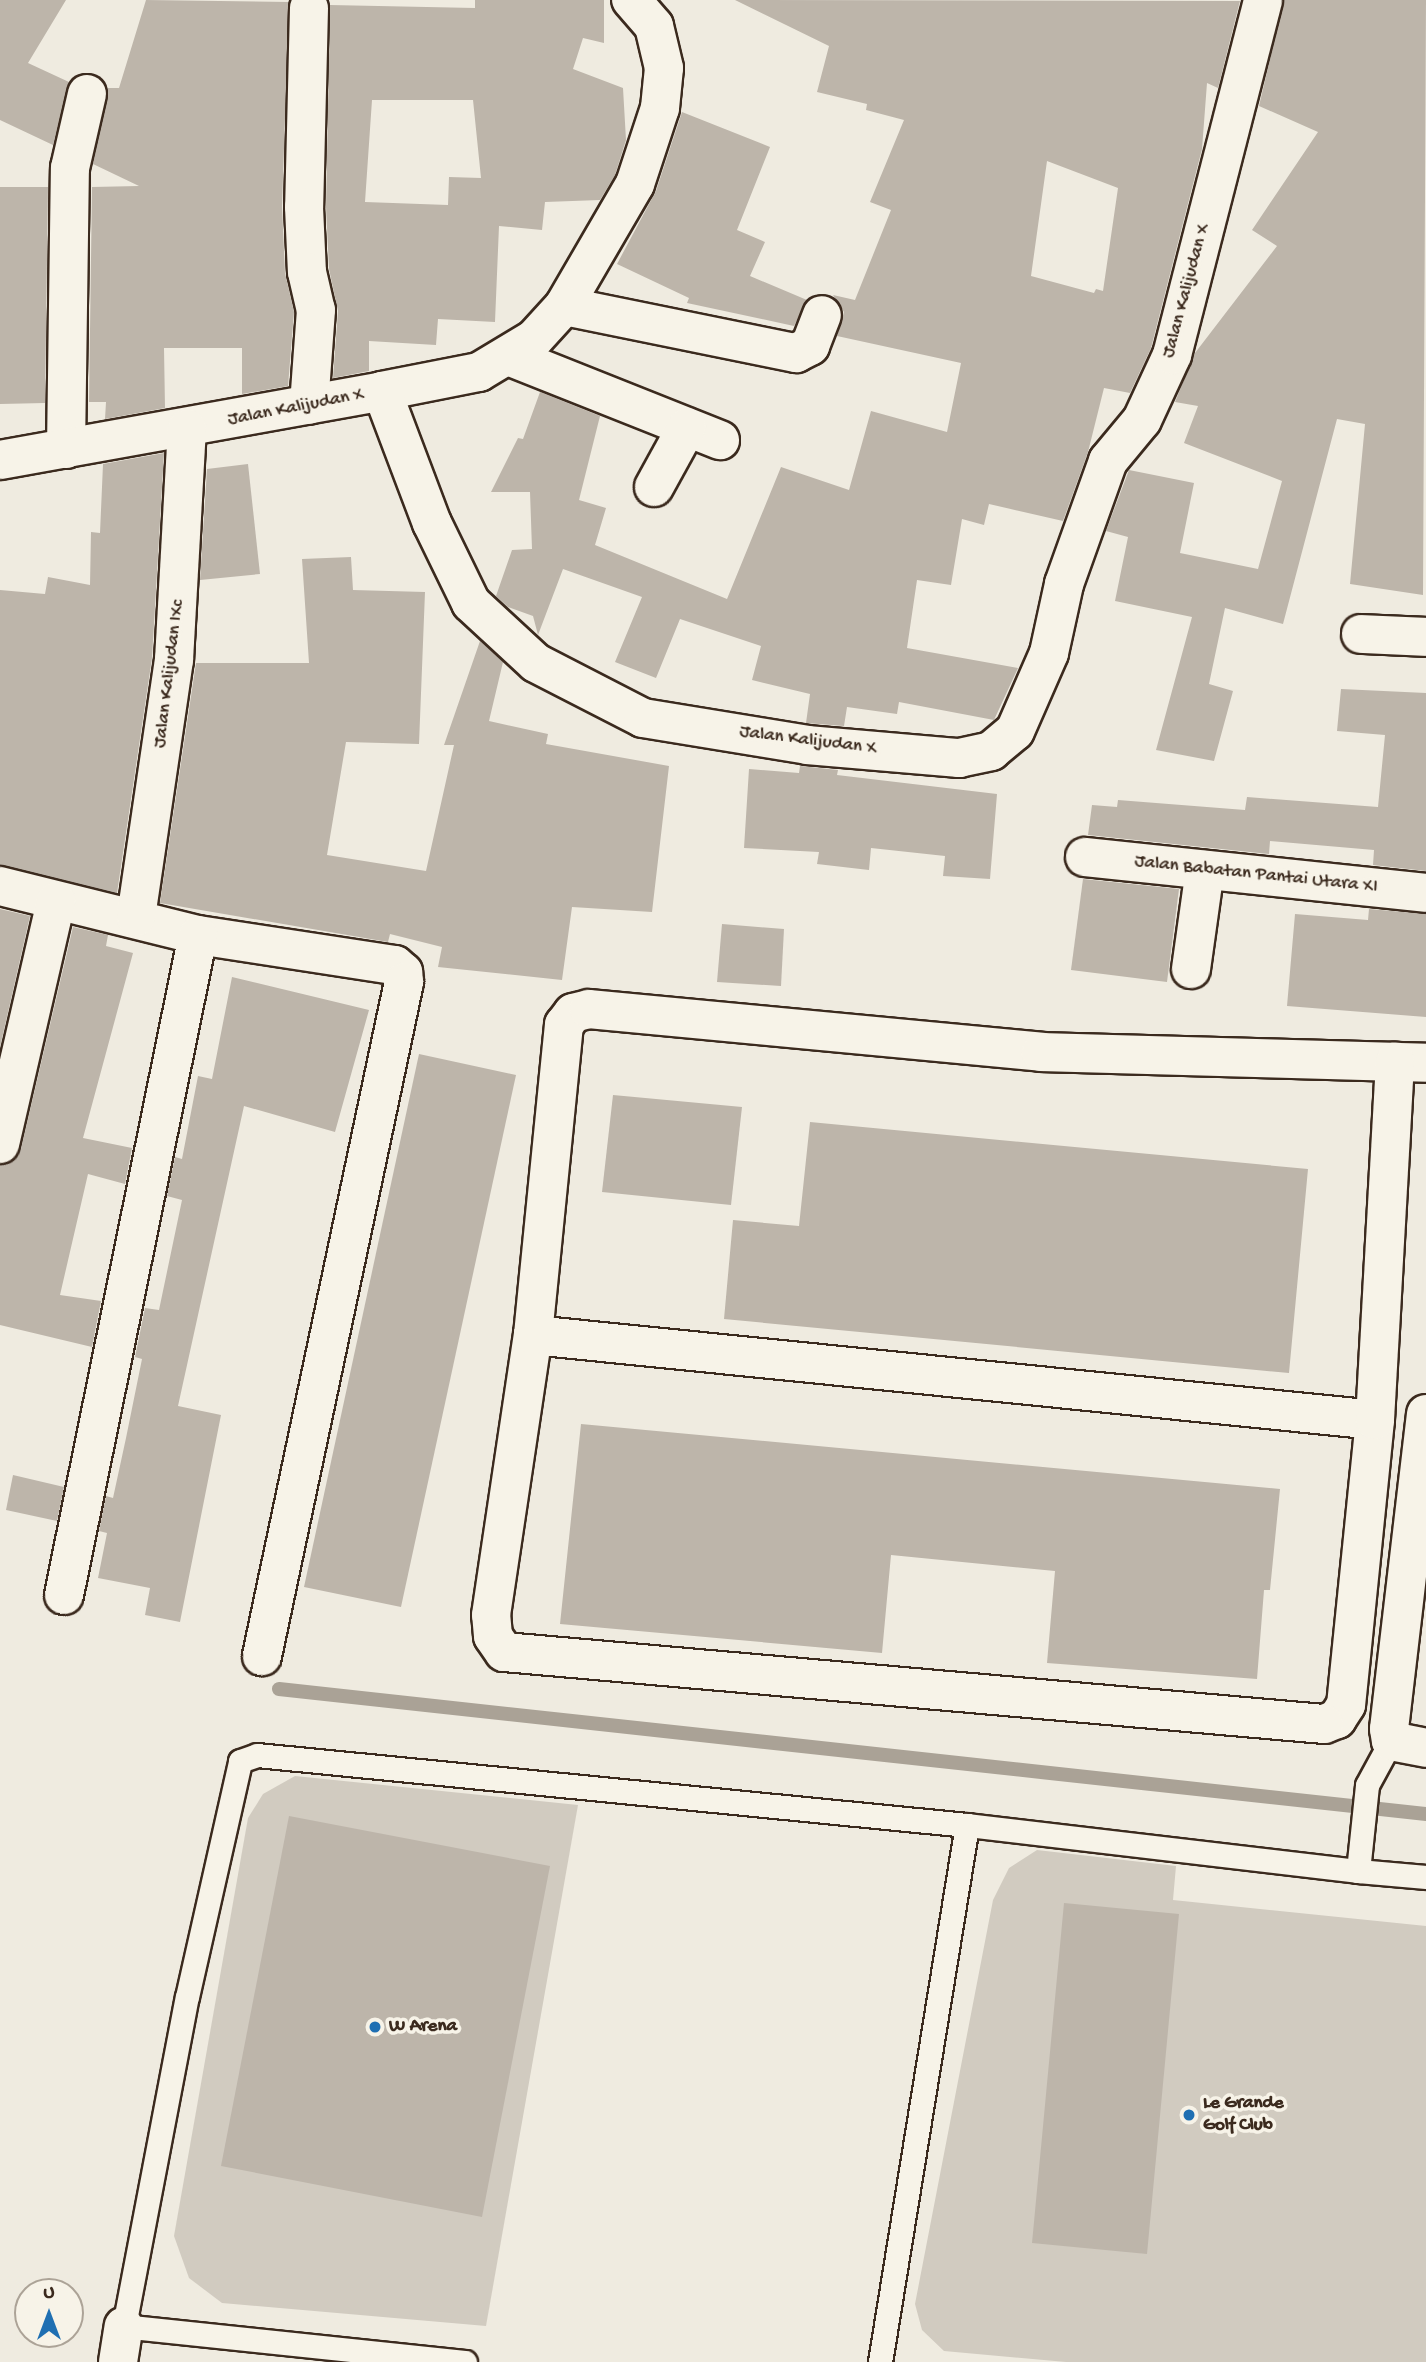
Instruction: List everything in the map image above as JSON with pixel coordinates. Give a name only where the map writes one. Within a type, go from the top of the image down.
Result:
[{"type":"street","points":[[382,391],[449,381],[511,357],[564,306],[635,184],[660,108],[664,68],[654,26],[631,0]]},
{"type":"street","name":"Jalan Kalijudan X","points":[[0,460],[382,391],[432,523],[471,603],[537,663],[643,718],[807,745],[959,758],[991,751],[1015,731],[1049,653],[1063,584],[1108,461],[1142,419],[1172,355],[1263,0]]},
{"type":"street","points":[[309,8],[304,207],[307,272],[316,310],[309,405]]},
{"type":"street","points":[[66,449],[70,168],[87,94]]},
{"type":"street","points":[[564,306],[796,353],[810,346],[822,315]]},
{"type":"street","points":[[511,357],[703,433],[654,487]]},
{"type":"street","name":"Jalan Kalijudan IXc","points":[[136,917],[174,660],[187,428]]},
{"type":"street","points":[[1362,634],[1426,637]]},
{"type":"street","name":"Jalan Babatan Pantai Utara XI","points":[[1085,857],[1426,893]]},
{"type":"street","points":[[1191,969],[1205,870]]},
{"type":"street","points":[[0,886],[136,917],[198,935],[395,965],[403,972],[404,982],[262,1656]]},
{"type":"street","points":[[0,1144],[57,901]]},
{"type":"street","points":[[64,1595],[198,935]]},
{"type":"street","points":[[589,1009],[1041,1052],[1410,1063],[1346,1705],[1337,1719],[1324,1724],[504,1652],[493,1636],[491,1615],[534,1335],[564,1025],[573,1013],[589,1009]]},
{"type":"street","points":[[534,1335],[1375,1420]]},
{"type":"street","points":[[1409,1745],[1389,1729],[1422,1486],[1426,1414]]},
{"type":"lane","points":[[1359,1861],[1367,1785],[1409,1745]]},
{"type":"lane","points":[[465,2362],[121,2344],[187,1997],[236,1768],[246,1757],[1359,1861],[1426,1877]]},
{"type":"lane","points":[[880,2362],[967,1825]]},
{"type":"shaded area","name":"W Arena","points":[[295,1776],[578,1805],[486,2326],[222,2303],[189,2278],[174,2236],[248,1818],[263,1794]]},
{"type":"shaded area","name":"Le Grande Golf Club","points":[[1037,1850],[1176,1866],[1173,1900],[1426,1926],[1426,2362],[1066,2362],[944,2351],[922,2330],[915,2304],[993,1900],[1009,1868]]},
{"type":"building","points":[[0,0],[66,0],[28,63],[69,82],[53,145],[0,120]]},
{"type":"building","points":[[146,0],[289,2],[282,206],[285,273],[294,312],[288,386],[242,394],[242,348],[164,348],[165,408],[105,419],[106,402],[89,402],[92,187],[139,186],[93,164],[108,88],[119,88]]},
{"type":"building","points":[[475,0],[604,0],[604,43],[583,38],[573,69],[623,88],[626,140],[615,175],[600,200],[545,202],[542,230],[499,226],[495,322],[438,319],[436,345],[369,341],[369,371],[333,378],[338,311],[329,269],[326,207],[330,5],[475,8]],"holes":[[[372,100],[473,100],[481,178],[449,177],[448,205],[365,202]]]},
{"type":"building","points":[[735,0],[1240,1],[1218,88],[1207,83],[1202,149],[1151,348],[1130,393],[1104,388],[1088,452],[1063,521],[989,504],[984,525],[962,519],[951,585],[917,580],[907,648],[1018,668],[994,720],[899,702],[897,714],[847,707],[844,726],[806,723],[810,694],[752,680],[761,646],[680,619],[656,678],[615,662],[642,597],[563,569],[538,635],[533,616],[508,607],[496,596],[512,550],[532,549],[530,492],[491,492],[518,438],[523,439],[540,392],[600,416],[579,500],[606,508],[595,545],[727,599],[781,467],[849,490],[871,411],[947,432],[961,363],[837,336],[844,312],[833,295],[855,300],[891,210],[870,202],[904,120],[866,110],[867,104],[817,92],[829,46]],"holes":[[[1047,161],[1118,188],[1103,291],[1096,289],[1094,293],[1031,276]]]},
{"type":"building","points":[[1284,0],[1426,0],[1423,595],[1350,584],[1365,424],[1337,419],[1283,624],[1225,608],[1209,684],[1233,691],[1214,761],[1156,750],[1192,617],[1115,601],[1128,537],[1106,531],[1129,470],[1194,483],[1180,553],[1258,569],[1282,481],[1184,443],[1198,406],[1175,402],[1195,353],[1277,246],[1252,230],[1318,132],[1259,106]]},
{"type":"building","points":[[682,112],[770,147],[737,230],[765,242],[750,276],[807,300],[794,326],[687,303],[689,298],[617,264],[656,191]]},
{"type":"building","points":[[0,187],[48,187],[45,403],[0,404]]},
{"type":"building","points":[[164,453],[152,658],[117,893],[0,865],[0,590],[45,594],[48,577],[90,585],[91,532],[100,533],[103,464]]},
{"type":"building","points":[[248,464],[260,574],[200,580],[207,469]]},
{"type":"building","points":[[351,557],[353,590],[425,592],[419,744],[346,742],[327,855],[426,871],[454,745],[444,745],[480,641],[503,662],[489,721],[548,734],[546,744],[669,766],[652,912],[572,907],[562,980],[438,967],[442,947],[390,934],[388,942],[160,903],[196,663],[309,663],[302,559]]},
{"type":"building","points":[[1341,689],[1426,693],[1426,871],[1373,865],[1374,850],[1270,841],[1269,854],[1088,835],[1092,805],[1117,807],[1118,800],[1245,810],[1247,797],[1378,807],[1385,735],[1337,731]]},
{"type":"building","points":[[800,766],[838,770],[837,775],[997,794],[990,879],[943,876],[945,856],[871,848],[869,870],[817,864],[819,852],[744,848],[749,769],[799,773]]},
{"type":"building","points":[[1083,879],[1179,889],[1167,982],[1071,970]]},
{"type":"building","points":[[0,909],[30,916],[0,1047]]},
{"type":"building","points":[[1369,909],[1426,914],[1426,1017],[1287,1006],[1295,914],[1368,920]]},
{"type":"building","points":[[722,924],[784,929],[781,986],[717,982]]},
{"type":"building","points":[[73,927],[108,935],[106,946],[133,953],[83,1138],[132,1148],[125,1184],[88,1174],[60,1295],[101,1301],[92,1347],[0,1325],[0,1165],[15,1159],[21,1149]]},
{"type":"building","points":[[232,977],[369,1010],[335,1132],[244,1106],[178,1406],[221,1415],[180,1622],[145,1615],[150,1588],[98,1578],[107,1533],[99,1531],[106,1496],[113,1498],[126,1438],[142,1359],[135,1357],[145,1308],[159,1310],[182,1200],[167,1196],[175,1157],[182,1159],[198,1076],[212,1079]]},
{"type":"building","points":[[419,1054],[516,1075],[401,1607],[304,1587]]},
{"type":"building","points":[[613,1095],[742,1107],[731,1205],[602,1192]]},
{"type":"building","points":[[810,1122],[1308,1169],[1289,1373],[724,1319],[733,1220],[799,1226]]},
{"type":"building","points":[[581,1424],[1280,1489],[1270,1590],[1264,1590],[1257,1679],[1047,1663],[1055,1571],[891,1555],[882,1653],[560,1624]]},
{"type":"building","points":[[13,1475],[64,1487],[57,1521],[6,1510]]},
{"type":"building","points":[[289,1816],[550,1866],[482,2217],[221,2166]]},
{"type":"building","points":[[1064,1903],[1179,1914],[1147,2254],[1032,2243]]},
{"type":"waterway","points":[[279,1689],[1426,1814]]},
{"type":"place","name":"W Arena","points":[[375,2027]]},
{"type":"place","name":"Le Grande Golf Club","points":[[1189,2115]]}]
